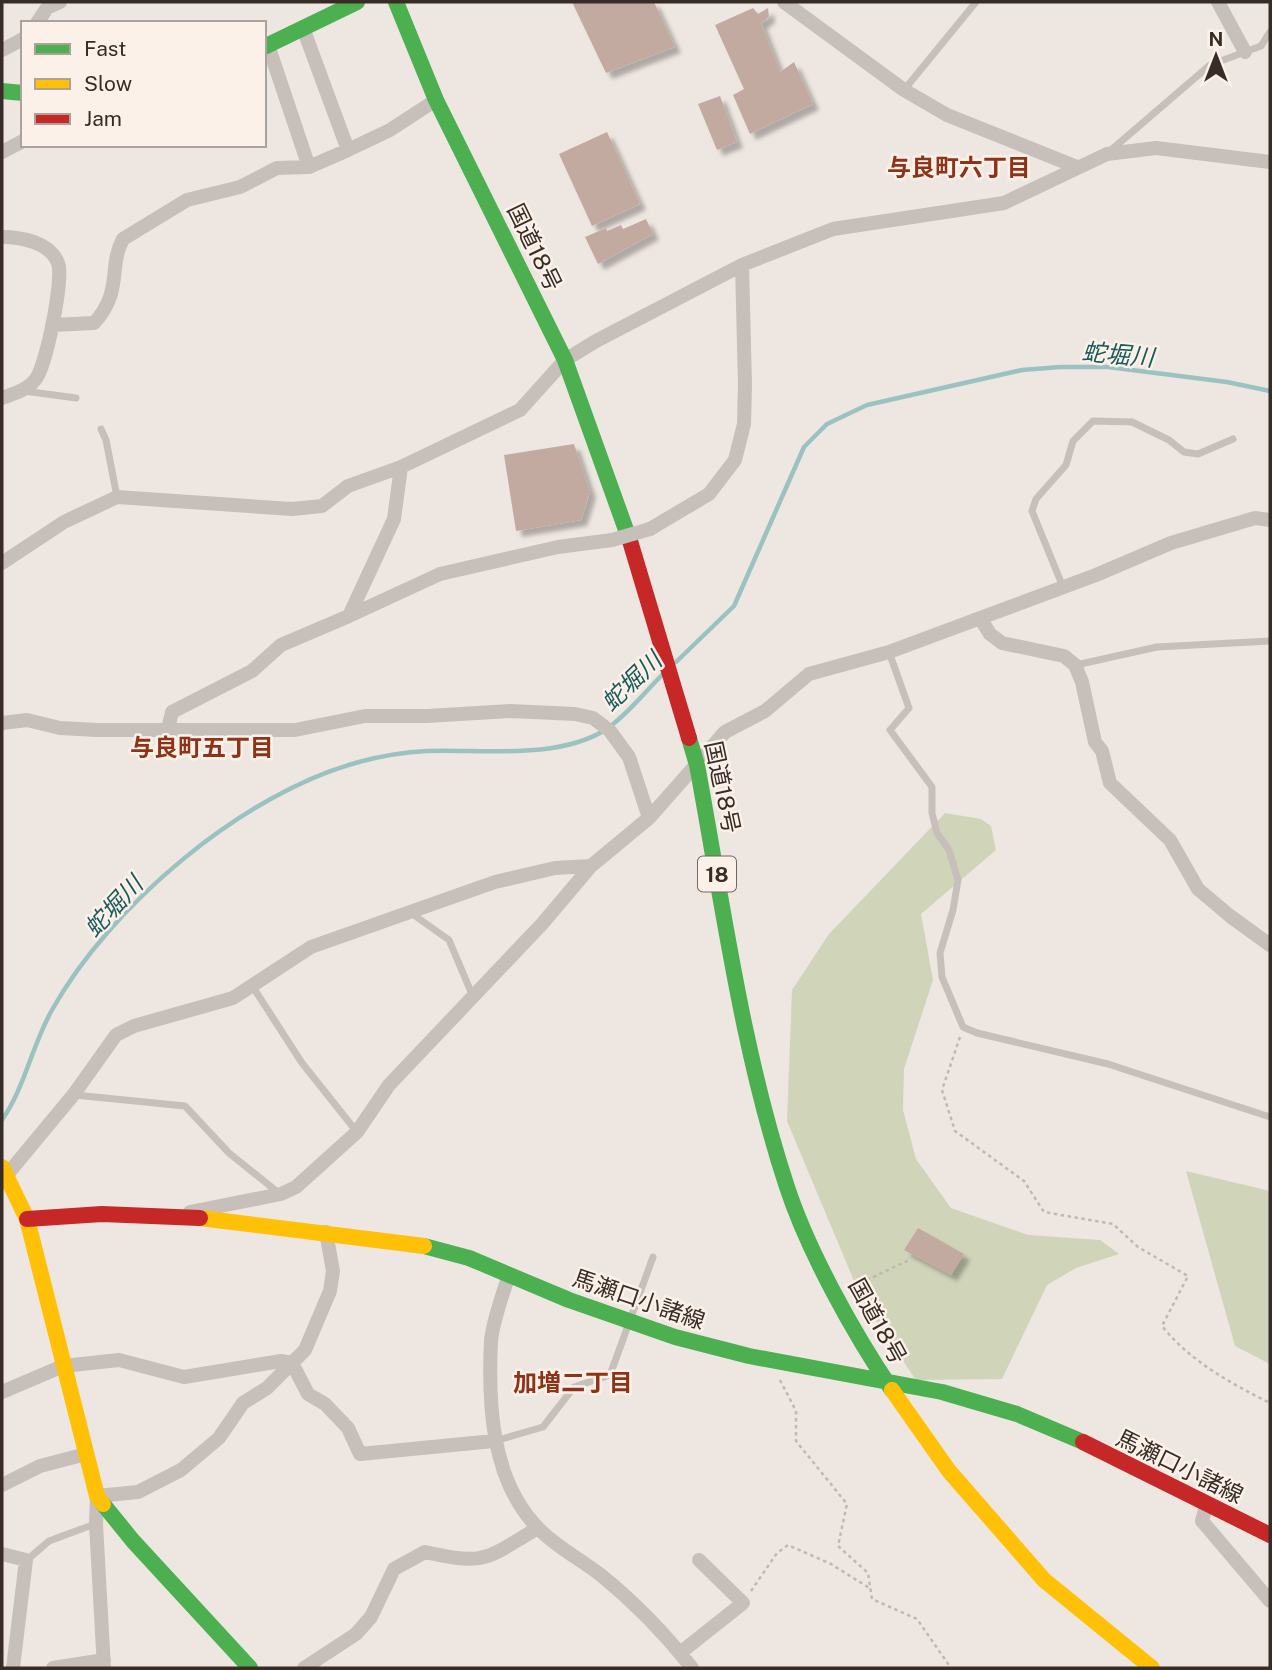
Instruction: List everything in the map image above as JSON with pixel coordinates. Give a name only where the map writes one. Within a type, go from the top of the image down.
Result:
[{"type":"main road","points":[[266,46],[357,2]]},
{"type":"main road","name":"国道18号","points":[[396,2],[436,100],[565,360],[636,556],[697,765],[749,1044],[787,1187],[815,1256],[885,1379],[949,1471],[1044,1580],[1152,1668]]},
{"type":"main road","points":[[2,91],[21,93]]},
{"type":"main road","points":[[4,1172],[27,1219],[97,1496],[133,1541],[250,1668]]},
{"type":"main road","name":"馬瀬口小諸線","points":[[27,1219],[55,1215],[228,1218],[388,1239],[456,1254],[570,1301],[712,1348],[831,1372],[885,1379],[1017,1414],[1270,1535]]},
{"type":"street","points":[[38,21],[47,8],[60,2]]},
{"type":"street","points":[[784,2],[904,90],[947,115],[1077,167]]},
{"type":"street","points":[[1218,2],[1245,52]]},
{"type":"street","points":[[303,28],[348,150]]},
{"type":"street","points":[[2,50],[21,40]]},
{"type":"street","points":[[266,46],[309,167]]},
{"type":"street","points":[[52,325],[94,324],[104,312],[116,281],[118,247],[123,239],[187,200],[240,187],[277,168],[309,167],[390,130],[436,100]]},
{"type":"street","points":[[2,152],[21,142]]},
{"type":"street","points":[[2,564],[64,522],[117,497],[292,509],[322,506],[348,486],[401,467],[520,410],[565,360],[742,265],[833,229],[1004,203],[1107,154],[1156,148],[1270,162]]},
{"type":"street","points":[[2,237],[23,237],[46,249],[58,263],[52,325],[36,379],[23,390],[2,398]]},
{"type":"street","points":[[168,729],[173,712],[252,671],[281,645],[440,574],[558,547],[612,540],[650,529],[709,494],[735,460],[744,411],[742,265]]},
{"type":"street","points":[[349,615],[394,519],[401,467]]},
{"type":"street","points":[[175,1215],[281,1194],[296,1186],[357,1132],[389,1085],[474,999],[591,866],[649,818],[725,732],[765,711],[809,674],[889,652],[1063,587],[1171,543],[1255,518],[1270,520]]},
{"type":"street","points":[[980,618],[990,634],[1002,643],[1064,656],[1075,665],[1110,783],[1170,841],[1198,889],[1270,945]]},
{"type":"street","points":[[2,723],[27,720],[60,728],[85,729],[295,730],[365,716],[427,716],[512,711],[575,714],[593,718],[610,730],[629,757],[649,818]]},
{"type":"street","points":[[4,1172],[74,1094],[116,1035],[134,1026],[233,998],[311,947],[495,882],[555,868],[591,866]]},
{"type":"street","points":[[54,1668],[104,1664],[96,1524],[97,1496],[138,1492],[181,1469],[219,1438],[243,1403],[267,1388],[305,1350],[330,1291],[332,1270],[326,1232]]},
{"type":"street","points":[[509,1274],[491,1339],[494,1441],[512,1487],[538,1528],[604,1578],[692,1668]]},
{"type":"street","points":[[2,1392],[63,1366],[119,1360],[184,1377],[281,1361],[292,1363]]},
{"type":"street","points":[[292,1363],[308,1394],[325,1404],[348,1428],[360,1454],[494,1441]]},
{"type":"street","points":[[2,1485],[40,1465],[86,1454]]},
{"type":"street","points":[[1207,1503],[1202,1521],[1270,1601]]},
{"type":"street","points":[[304,1668],[356,1634],[371,1617],[394,1569],[425,1552],[466,1561],[485,1559],[538,1528]]},
{"type":"street","points":[[2,1554],[26,1560],[13,1668]]},
{"type":"street","points":[[680,1653],[743,1603],[699,1560]]},
{"type":"lane","points":[[904,90],[976,2]]},
{"type":"lane","points":[[1107,154],[1210,65],[1261,46],[1270,32]]},
{"type":"lane","points":[[23,390],[76,398]]},
{"type":"lane","points":[[1063,587],[1032,511],[1035,499],[1066,465],[1073,441],[1093,421],[1132,422],[1169,440],[1184,453],[1198,454],[1233,439]]},
{"type":"lane","points":[[101,429],[106,440],[117,497]]},
{"type":"lane","points":[[1075,665],[1157,647],[1270,641]]},
{"type":"lane","points":[[889,652],[909,708],[890,730],[932,787],[932,813],[937,833],[949,850],[958,880],[953,911],[940,953],[942,977],[963,1027],[1108,1064],[1270,1117]]},
{"type":"lane","points":[[410,912],[449,940],[474,999]]},
{"type":"lane","points":[[251,984],[302,1063],[357,1132]]},
{"type":"lane","points":[[74,1094],[185,1106],[229,1153],[281,1194]]},
{"type":"lane","points":[[494,1441],[543,1427],[574,1387],[610,1375],[653,1256]]},
{"type":"lane","points":[[26,1560],[49,1541],[96,1524]]},
{"type":"path","points":[[963,1027],[942,1090],[955,1131],[1024,1181],[1044,1212],[1113,1224],[1138,1247],[1188,1276],[1162,1326],[1175,1342],[1229,1383],[1270,1403]]},
{"type":"path","points":[[838,1294],[909,1260]]},
{"type":"path","points":[[779,1378],[796,1411],[796,1441],[847,1504],[838,1546],[868,1573],[872,1599],[916,1619],[951,1668]]},
{"type":"path","points":[[743,1603],[778,1553],[788,1545],[831,1564],[871,1589]]},
{"type":"green space","points":[[945,813],[981,819],[991,826],[996,850],[921,914],[933,980],[904,1069],[903,1110],[916,1159],[951,1208],[1028,1235],[1100,1240],[1119,1254],[1076,1268],[1047,1285],[1002,1379],[916,1380],[862,1300],[787,1121],[792,990],[829,934]]},
{"type":"green space","points":[[1186,1171],[1270,1191],[1270,1364],[1235,1346]]},
{"type":"building","points":[[572,2],[654,2],[675,47],[606,73]]},
{"type":"building","points":[[753,8],[758,14],[768,8],[769,17],[761,23],[780,72],[794,62],[813,104],[750,134],[733,95],[744,89],[715,25]]},
{"type":"building","points":[[720,96],[737,142],[717,150],[698,104]]},
{"type":"building","points":[[607,132],[640,204],[592,226],[559,154]]},
{"type":"building","points":[[646,219],[653,234],[598,264],[585,237],[606,228],[607,231],[621,225],[623,229]]},
{"type":"building","points":[[574,444],[590,492],[581,520],[516,531],[504,455]]},
{"type":"building","points":[[918,1228],[964,1254],[951,1275],[904,1250]]},
{"type":"waterway","name":"蛇堀川","points":[[676,662],[734,606],[804,447],[827,424],[867,405],[1022,370],[1060,367],[1108,367],[1227,382],[1270,391]]},
{"type":"waterway","name":"蛇堀川","points":[[2,1120],[17,1094],[45,1023],[77,971],[108,932],[144,894],[226,827],[270,799],[315,777],[367,760],[427,751],[542,749],[565,746],[586,739],[605,730],[620,718],[662,675]]},
{"type":"traffic: fast","points":[[266,46],[357,2]]},
{"type":"traffic: fast","points":[[396,2],[436,100],[565,360],[630,541]]},
{"type":"traffic: fast","points":[[2,91],[21,93]]},
{"type":"traffic: fast","points":[[689,738],[697,765],[746,1031],[771,1136],[807,1238],[833,1292],[892,1390]]},
{"type":"traffic: fast","points":[[424,1246],[469,1258],[569,1300],[675,1337],[749,1356],[942,1392],[1017,1414],[1083,1442]]},
{"type":"traffic: fast","points":[[103,1504],[133,1541],[250,1668]]},
{"type":"traffic: slow","points":[[2,1167],[27,1219],[97,1496],[103,1504]]},
{"type":"traffic: slow","points":[[200,1218],[424,1246]]},
{"type":"traffic: slow","points":[[892,1390],[949,1471],[1044,1580],[1152,1668]]},
{"type":"traffic: jam","points":[[630,541],[689,738]]},
{"type":"traffic: jam","points":[[27,1219],[102,1214],[200,1218]]},
{"type":"traffic: jam","points":[[1083,1442],[1270,1535]]},
{"type":"district","name":"与良町六丁目","points":[[959,167]]},
{"type":"district","name":"与良町五丁目","points":[[202,747]]},
{"type":"district","name":"加増二丁目","points":[[573,1382]]}]
